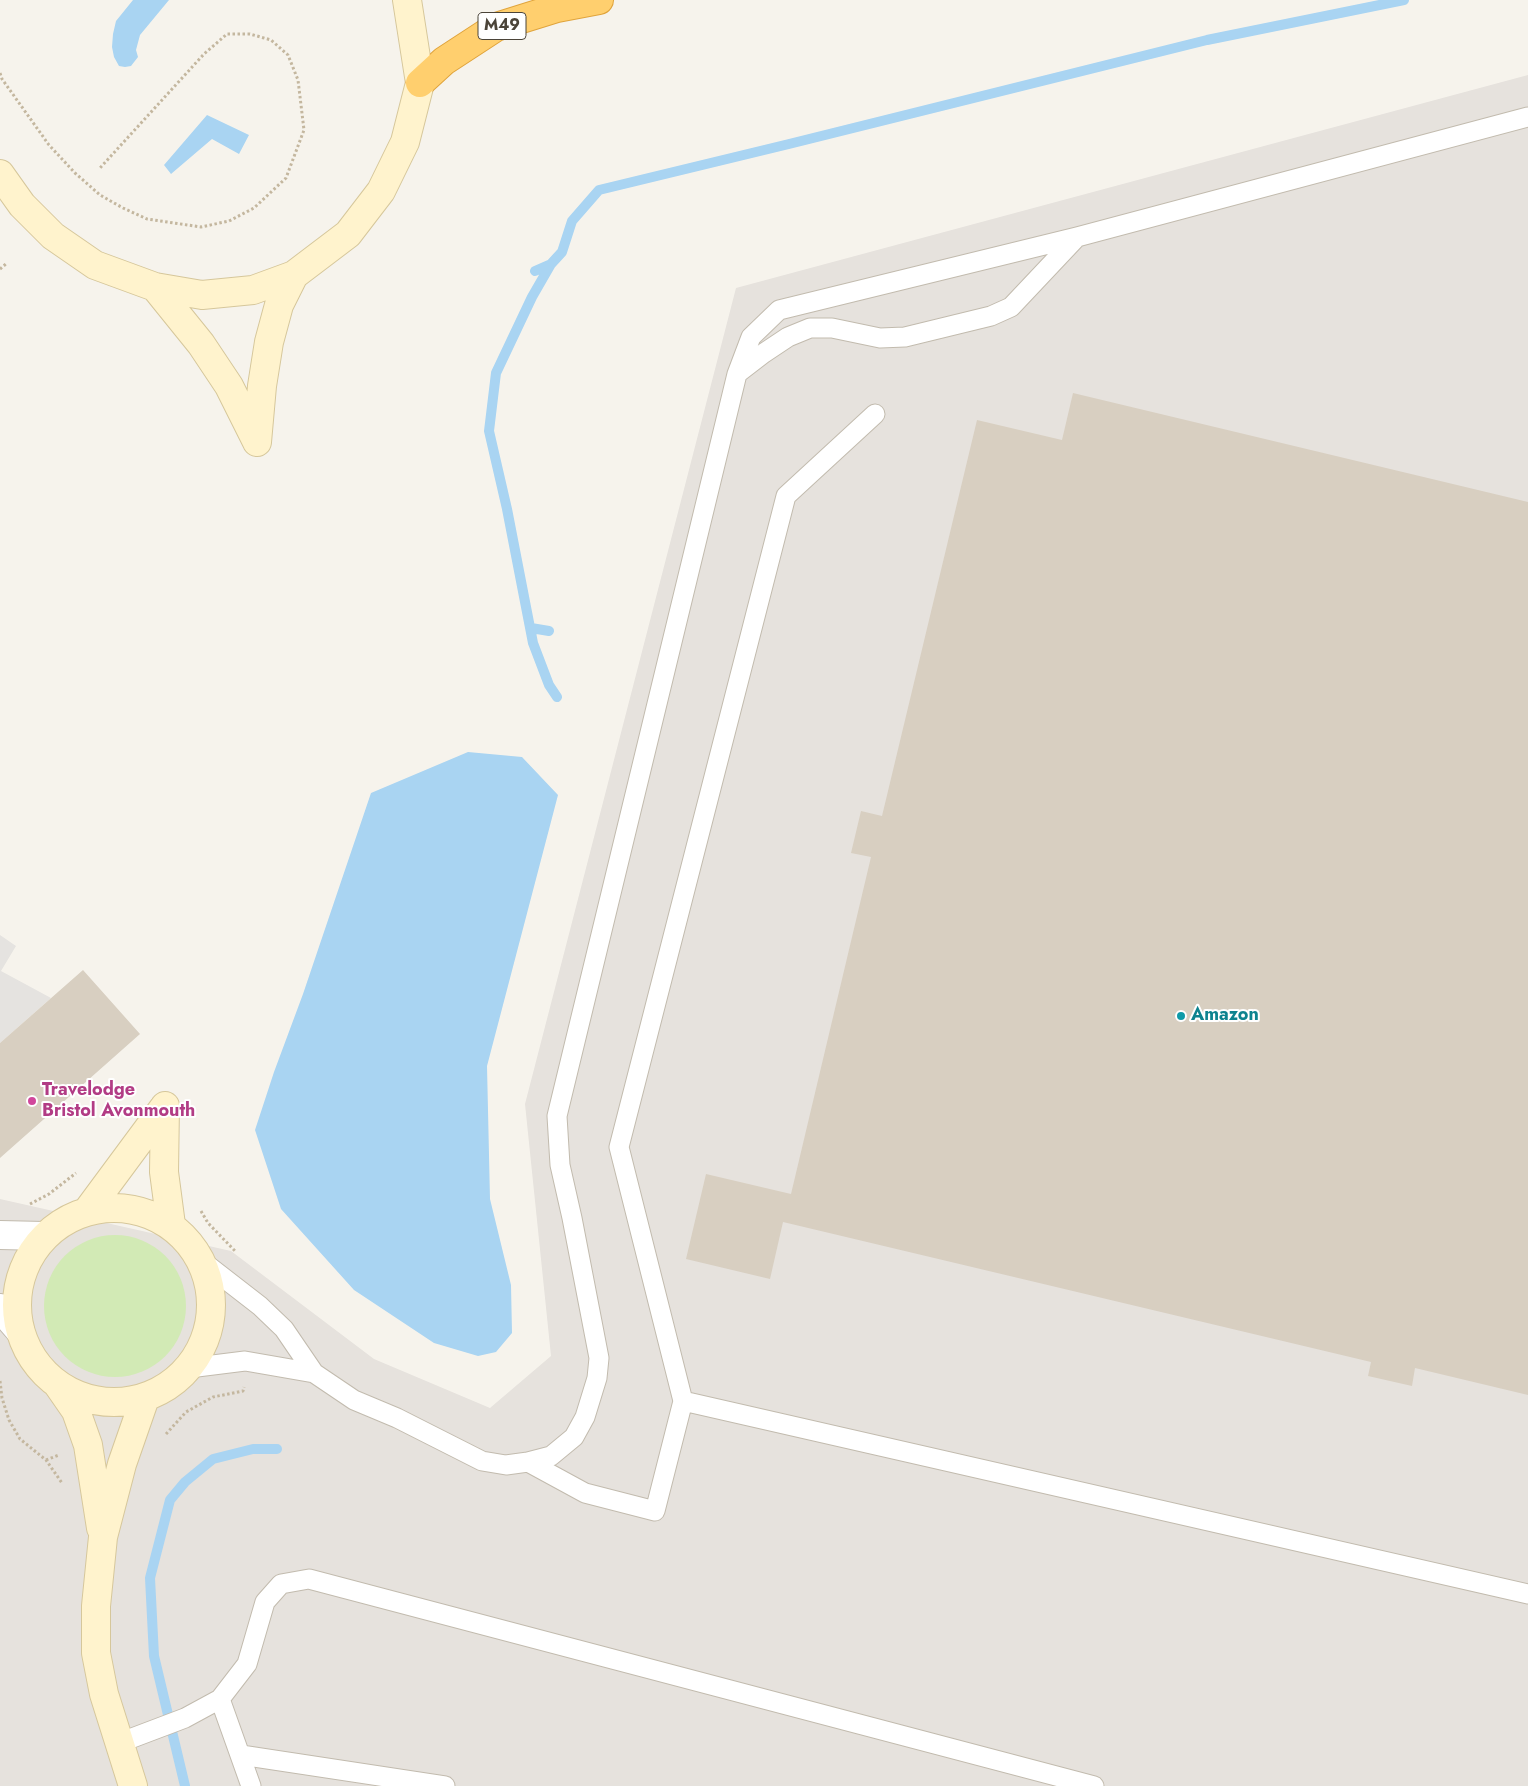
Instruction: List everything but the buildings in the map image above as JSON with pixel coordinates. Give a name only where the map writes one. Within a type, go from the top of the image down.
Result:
[{"type":"highway","name":"M49","points":[[420,83],[444,61],[496,28],[557,8],[599,0]]},
{"type":"street","points":[[0,174],[22,205],[53,236],[95,265],[155,287],[202,295],[252,290],[294,275],[348,234],[381,191],[405,142],[420,83],[407,0]]},
{"type":"street","points":[[155,287],[201,344],[230,386],[256,442],[269,342],[279,305],[294,275]]},
{"type":"street","points":[[88,1210],[165,1106],[164,1172],[172,1226]]},
{"type":"street","points":[[20,1331],[17,1297],[25,1264],[44,1236],[64,1221],[88,1210],[117,1207],[136,1210],[146,1212],[172,1226],[189,1241],[202,1261],[211,1288],[211,1316],[204,1344],[189,1368],[170,1386],[145,1398],[115,1403],[85,1399],[58,1385]]},
{"type":"street","points":[[0,1235],[44,1236]]},
{"type":"street","points":[[0,1308],[20,1331],[34,1362],[58,1385],[76,1411],[88,1445],[103,1537]]},
{"type":"street","points":[[133,1786],[104,1694],[96,1653],[96,1606],[103,1537],[122,1464],[145,1398]]},
{"type":"lane","points":[[202,1261],[260,1306],[284,1329],[314,1373],[354,1400],[397,1418],[482,1461],[506,1465],[551,1456],[574,1436],[585,1417],[597,1378],[599,1358],[560,1165],[556,1116],[737,374],[751,337],[779,310],[1077,236],[1528,117]]},
{"type":"lane","points":[[737,374],[780,342],[810,328],[832,328],[880,338],[905,337],[991,316],[1012,306],[1077,236]]},
{"type":"lane","points":[[528,1462],[586,1493],[655,1511],[683,1401],[620,1148],[786,496],[875,414]]},
{"type":"lane","points":[[189,1368],[245,1361],[314,1373]]},
{"type":"lane","points":[[683,1401],[1528,1594]]},
{"type":"lane","points":[[119,1743],[184,1718],[220,1700],[247,1664],[265,1602],[281,1584],[309,1579],[1094,1786]]},
{"type":"lane","points":[[220,1700],[252,1786]]},
{"type":"lane","points":[[241,1754],[445,1786]]},
{"type":"path","points":[[0,73],[2,79],[49,145],[75,173],[100,195],[147,219],[201,228],[229,220],[254,208],[286,178],[304,130],[298,80],[288,55],[271,40],[250,34],[227,34],[204,54],[100,168]]},
{"type":"path","points":[[0,269],[7,263]]},
{"type":"path","points":[[26,1206],[49,1194],[80,1169]]},
{"type":"path","points":[[199,1207],[208,1223],[236,1252]]},
{"type":"path","points":[[0,1381],[2,1398],[9,1420],[20,1439],[46,1460],[63,1484]]},
{"type":"path","points":[[163,1438],[186,1412],[213,1396],[243,1390]]},
{"type":"shaded area","points":[[1528,75],[1528,1786],[0,1786],[0,1199],[231,1251],[374,1359],[490,1408],[551,1356],[525,1104],[736,288]]},
{"type":"shaded area","points":[[0,935],[16,946],[1,971],[51,998],[0,1043]]},
{"type":"green space","points":[[115,1235],[142,1241],[154,1247],[165,1256],[174,1267],[180,1279],[186,1306],[180,1333],[174,1345],[165,1356],[154,1365],[142,1371],[115,1377],[88,1371],[76,1365],[65,1356],[56,1345],[50,1333],[44,1306],[50,1279],[56,1267],[65,1256],[76,1247],[88,1241]]},
{"type":"water","points":[[133,0],[169,0],[140,35],[136,50],[138,57],[131,66],[125,67],[119,66],[114,57],[112,47],[113,34],[116,21]]},
{"type":"water","points":[[207,115],[249,135],[239,154],[212,139],[171,174],[164,165]]},
{"type":"water","points":[[468,752],[522,757],[558,795],[487,1066],[490,1199],[511,1285],[512,1333],[496,1352],[478,1356],[434,1343],[354,1290],[281,1209],[255,1130],[371,793]]},
{"type":"waterway","points":[[535,271],[551,264],[562,252],[572,221],[599,190],[1207,40],[1404,0]]},
{"type":"waterway","points":[[551,264],[532,297],[496,373],[489,431],[507,509],[533,643],[549,685],[557,697]]},
{"type":"waterway","points":[[531,628],[549,631]]},
{"type":"waterway","points":[[185,1786],[154,1656],[150,1578],[170,1500],[185,1482],[213,1459],[253,1449],[277,1449]]},
{"type":"place","name":"Amazon","points":[[1181,1016]]},
{"type":"place","name":"Travelodge Bristol Avonmouth","points":[[32,1101]]}]
